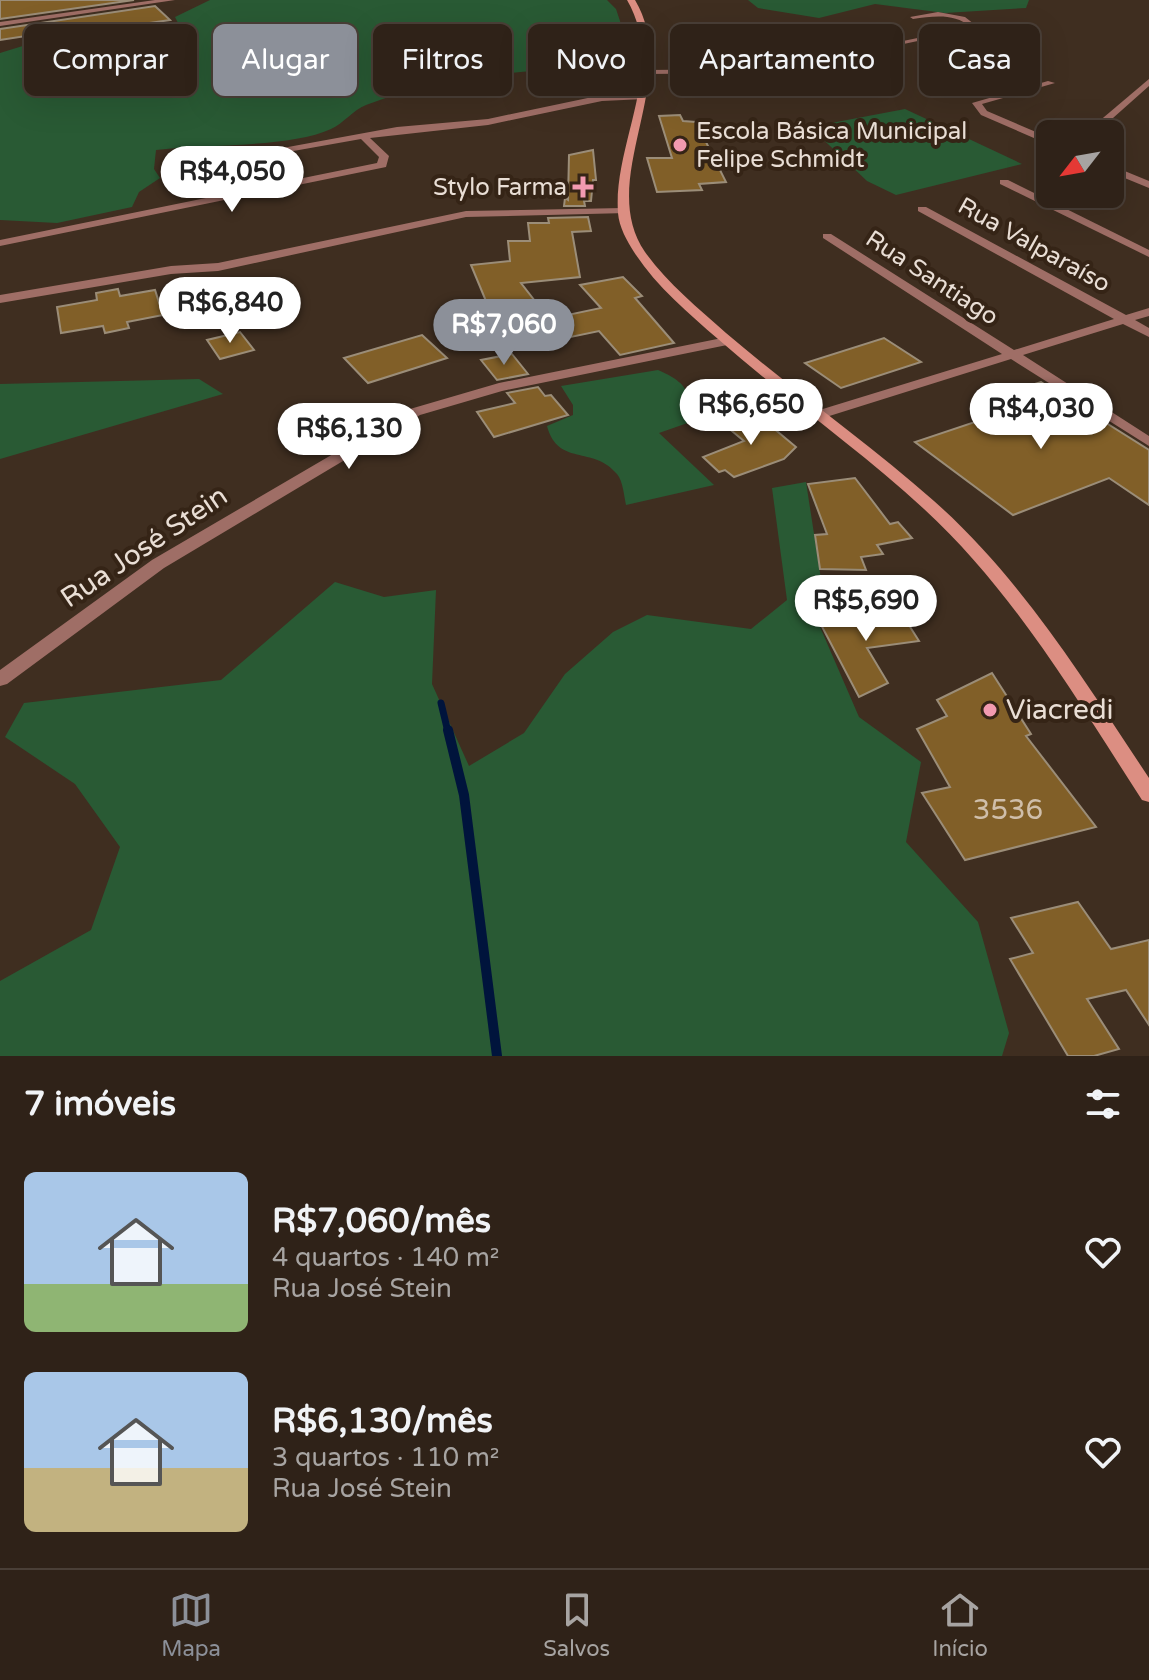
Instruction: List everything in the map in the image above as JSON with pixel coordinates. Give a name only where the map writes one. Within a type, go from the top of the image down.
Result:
[{"type":"main road","points":[[631,0],[645,24]]},
{"type":"main road","points":[[642,97],[623,211],[627,229],[652,269],[727,341],[928,504],[966,540],[1018,599],[1149,794]]},
{"type":"street","points":[[0,24],[171,0]]},
{"type":"street","points":[[1105,120],[1149,82]]},
{"type":"street","points":[[1036,136],[984,113],[976,103],[980,99],[1051,83]]},
{"type":"street","points":[[179,170],[363,136],[488,122],[602,98],[642,97]]},
{"type":"street","points":[[0,243],[382,165],[384,156],[363,136]]},
{"type":"street","points":[[1128,176],[1149,170]]},
{"type":"street","points":[[1124,174],[1149,185]]},
{"type":"street","points":[[1004,182],[1149,254]]},
{"type":"street","name":"Rua Valparaíso","points":[[922,209],[1149,333]]},
{"type":"street","points":[[0,299],[171,270],[218,267],[466,214],[623,211]]},
{"type":"street","name":"Rua Santiago","points":[[827,236],[1149,442]]},
{"type":"street","points":[[818,415],[1149,312]]},
{"type":"street","name":"Rua José Stein","points":[[2,678],[158,564],[415,412],[499,387],[727,341]]},
{"type":"lane","points":[[654,72],[767,71],[976,28],[970,21],[954,16],[913,17]]},
{"type":"green space","points":[[210,0],[607,0],[616,9],[621,24],[528,24],[528,72],[512,73],[512,24],[373,24],[373,96],[391,96],[366,105],[331,129],[270,142],[156,150],[154,169],[160,178],[139,192],[132,207],[57,223],[0,220],[0,53],[24,46],[24,96],[197,96],[197,24],[178,24],[175,17]]},
{"type":"green space","points":[[748,0],[1029,0],[1026,8],[945,13],[875,4],[819,18],[758,8]]},
{"type":"green space","points":[[905,109],[1022,164],[896,195],[867,181],[810,127]]},
{"type":"green space","points":[[658,370],[680,383],[699,419],[659,433],[714,485],[626,505],[622,485],[608,465],[559,447],[547,426],[573,415],[573,405],[561,386]]},
{"type":"green space","points":[[199,379],[223,394],[0,459],[0,384]]},
{"type":"green space","points":[[806,482],[825,605],[817,620],[859,717],[921,762],[906,842],[978,922],[1009,1033],[1002,1056],[0,1056],[0,981],[91,930],[120,847],[75,784],[5,737],[24,703],[221,680],[335,582],[384,597],[436,590],[432,684],[469,766],[524,733],[565,674],[613,632],[647,615],[751,629],[787,600],[772,488]]},
{"type":"building","points":[[0,0],[134,0],[0,19]]},
{"type":"building","points":[[155,6],[170,20],[142,24],[34,24]]},
{"type":"building","points":[[24,25],[24,36],[0,40],[0,29]]},
{"type":"building","name":"Escola Básica Municipal Felipe Schmidt","points":[[680,115],[683,121],[696,122],[726,182],[699,184],[702,190],[657,192],[647,158],[672,158],[659,116]]},
{"type":"building","points":[[593,150],[596,180],[593,180],[591,201],[584,201],[585,206],[564,206],[565,198],[568,200],[569,155]]},
{"type":"building","points":[[588,217],[591,231],[572,232],[580,277],[521,283],[549,319],[601,308],[580,285],[623,277],[642,296],[635,298],[674,343],[620,355],[599,331],[513,349],[498,330],[471,265],[510,261],[508,241],[530,241],[528,223],[549,223],[548,218]]},
{"type":"building","points":[[118,289],[120,296],[155,290],[163,315],[127,322],[129,328],[105,333],[103,326],[61,333],[57,307],[97,300],[96,293]]},
{"type":"building","points":[[240,332],[254,350],[220,359],[207,340]]},
{"type":"building","points":[[422,335],[447,358],[368,383],[344,358]]},
{"type":"building","points":[[884,338],[921,362],[841,388],[805,363]]},
{"type":"building","points":[[512,354],[528,374],[497,380],[481,360]]},
{"type":"building","points":[[1041,382],[1149,450],[1149,505],[1109,478],[1013,515],[915,442],[1008,411],[990,398]]},
{"type":"building","points":[[538,387],[545,396],[551,395],[568,415],[494,437],[477,412],[515,403],[507,393]]},
{"type":"building","points":[[754,412],[796,447],[784,459],[734,477],[725,470],[719,472],[703,457],[744,441],[721,422]]},
{"type":"building","points":[[855,478],[890,524],[898,522],[912,538],[877,545],[883,554],[861,557],[866,570],[820,569],[815,535],[827,534],[808,484]]},
{"type":"building","points":[[898,608],[919,641],[867,648],[888,683],[859,697],[818,619]]},
{"type":"building","points":[[992,673],[1031,734],[1026,736],[1096,827],[965,860],[922,793],[950,787],[917,729],[947,716],[937,700]]},
{"type":"building","points":[[1078,902],[1111,949],[1149,940],[1149,1025],[1126,990],[1087,999],[1119,1049],[1094,1056],[1068,1056],[1010,959],[1033,953],[1011,918]]},
{"type":"waterway","points":[[441,703],[448,732]]},
{"type":"waterway","points":[[448,730],[464,795],[497,1056]]},
{"type":"place","name":"Escola Básica Municipal Felipe Schmidt","points":[[680,145]]},
{"type":"place","name":"Stylo Farma","points":[[583,187]]},
{"type":"place","name":"Viacredi","points":[[990,710]]}]
